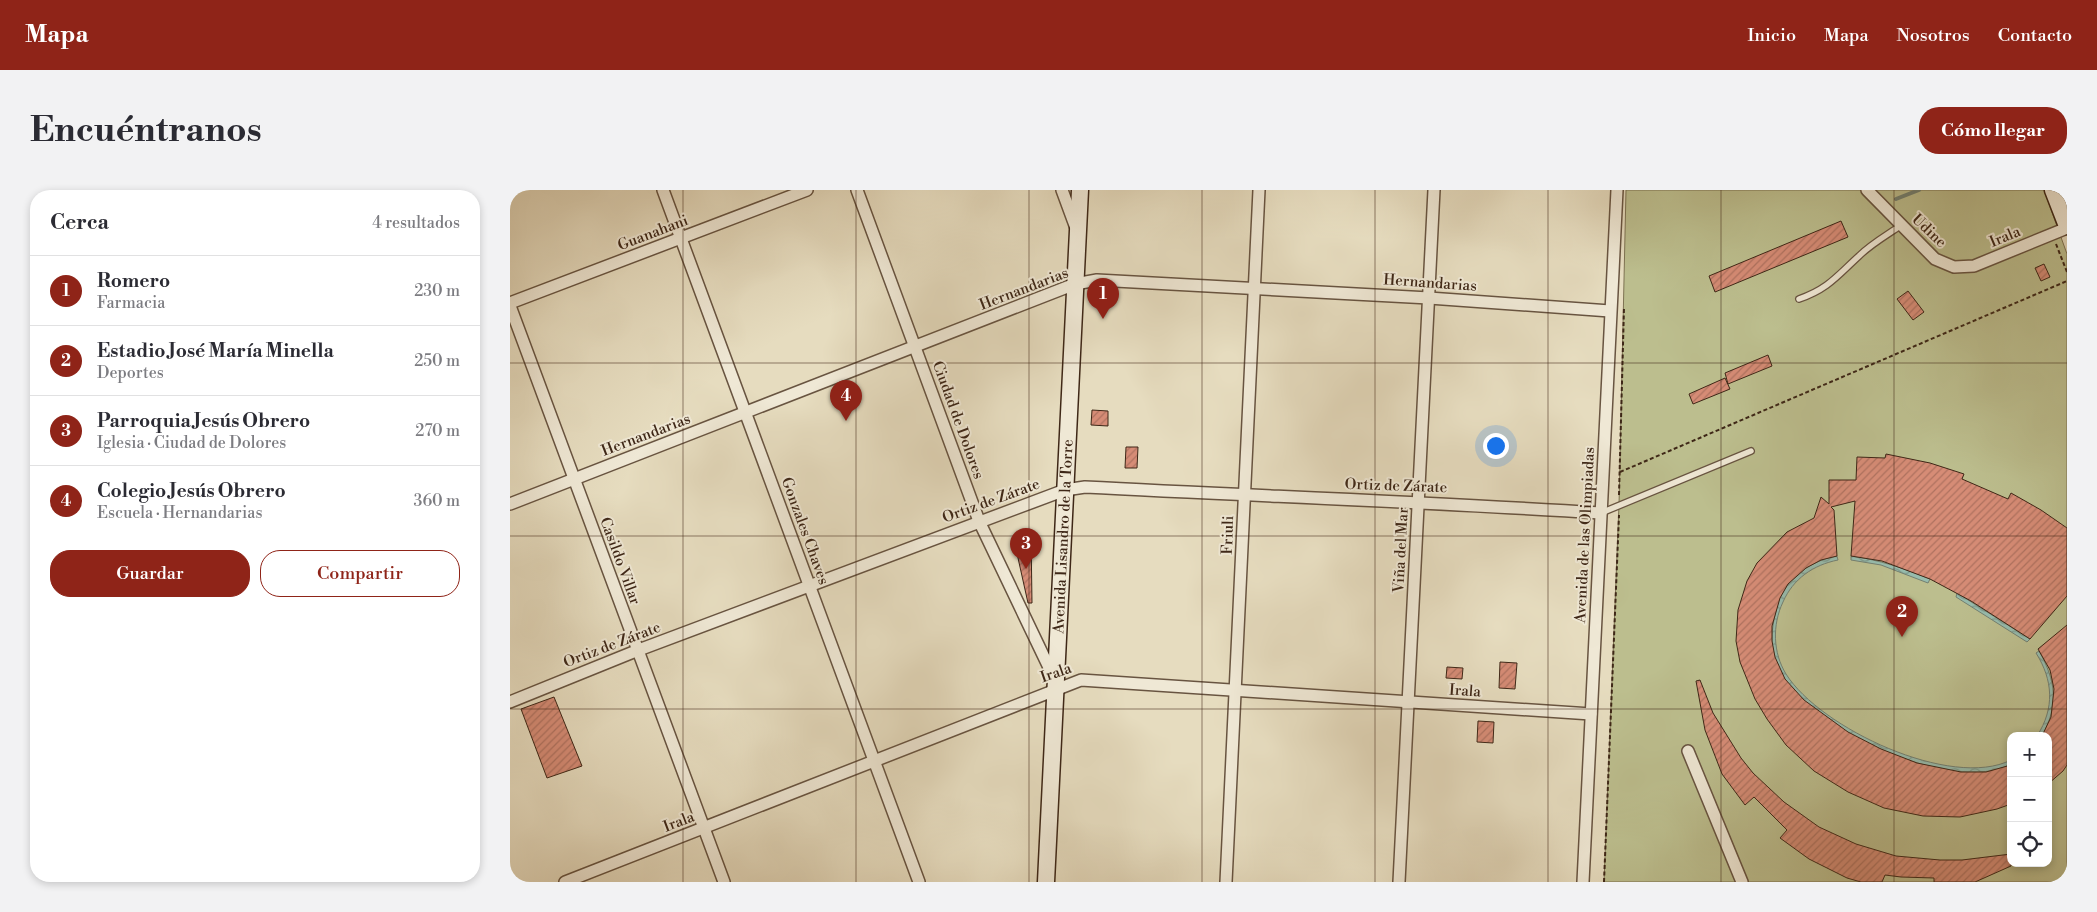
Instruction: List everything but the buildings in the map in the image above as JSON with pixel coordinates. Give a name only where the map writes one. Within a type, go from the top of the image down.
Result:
[{"type":"street","name":"Gonzales Chaves","points":[[663,190],[919,882]]},
{"type":"street","name":"Guanahani","points":[[510,304],[807,190]]},
{"type":"street","name":"Ciudad de Dolores","points":[[857,190],[979,521],[1056,685]]},
{"type":"street","points":[[1062,190],[1078,232]]},
{"type":"street","name":"Avenida Lisandro de la Torre","points":[[1046,882],[1080,190]]},
{"type":"street","name":"Friuli","points":[[1226,882],[1260,190]]},
{"type":"street","name":"Viña del Mar","points":[[1399,882],[1434,190]]},
{"type":"street","name":"Avenida de las Olimpiadas","points":[[1583,882],[1617,190]]},
{"type":"street","name":"Udine","points":[[1866,190],[1900,226],[1935,258],[1945,265],[1954,267]]},
{"type":"street","points":[[2052,190],[2067,227]]},
{"type":"street","name":"Irala","points":[[1954,267],[1974,266],[2067,227]]},
{"type":"street","name":"Hernandarias","points":[[510,504],[1075,284],[1097,280],[1429,298],[1610,311]]},
{"type":"street","name":"Casildo Villar","points":[[510,304],[636,651],[724,882]]},
{"type":"street","name":"Ortiz de Zárate","points":[[510,702],[636,651],[1065,490],[1085,487],[1418,502],[1601,513]]},
{"type":"street","name":"Irala","points":[[565,882],[874,761],[1056,685],[1080,680],[1591,714]]},
{"type":"street","points":[[1688,751],[1742,882]]},
{"type":"lane","points":[[1799,299],[1816,294],[1860,254],[1900,226]]},
{"type":"lane","points":[[1601,513],[1752,451]]},
{"type":"path","points":[[2052,234],[2067,272]]},
{"type":"path","points":[[1620,472],[2067,281]]},
{"type":"path","points":[[1604,882],[1619,505],[1624,311]]},
{"type":"shaded area","points":[[1626,190],[2044,190],[2067,254],[2067,882],[1604,882],[1619,505]]},
{"type":"water","points":[[1837,556],[1838,560],[1812,569],[1798,580],[1787,594],[1777,620],[1776,648],[1778,657],[1786,674],[1803,694],[1827,714],[1856,733],[1922,760],[1955,767],[1985,767],[2007,761],[2007,765],[1985,772],[1954,771],[1920,764],[1885,751],[1851,734],[1821,715],[1797,694],[1781,673],[1772,647],[1772,630],[1778,603],[1787,586],[1794,578],[1809,566]]},
{"type":"water","points":[[1851,556],[1891,565],[1930,579],[1928,583],[1881,565],[1851,560]]},
{"type":"water","points":[[1957,593],[2030,639],[2027,642],[1956,597]]},
{"type":"water","points":[[2039,651],[2045,662],[2052,683],[2053,693],[2051,714],[2044,732],[2039,732],[2047,715],[2050,694],[2046,673],[2036,653]]},
{"type":"waterway","points":[[1896,199],[1919,190]]},
{"type":"place","name":"Romero","points":[[1103,319]]},
{"type":"place","name":"Colegio Jesús Obrero","points":[[846,421]]},
{"type":"place","name":"Parroquia Jesús Obrero","points":[[1026,569]]},
{"type":"place","name":"Estadio José María Minella","points":[[1902,637]]}]
